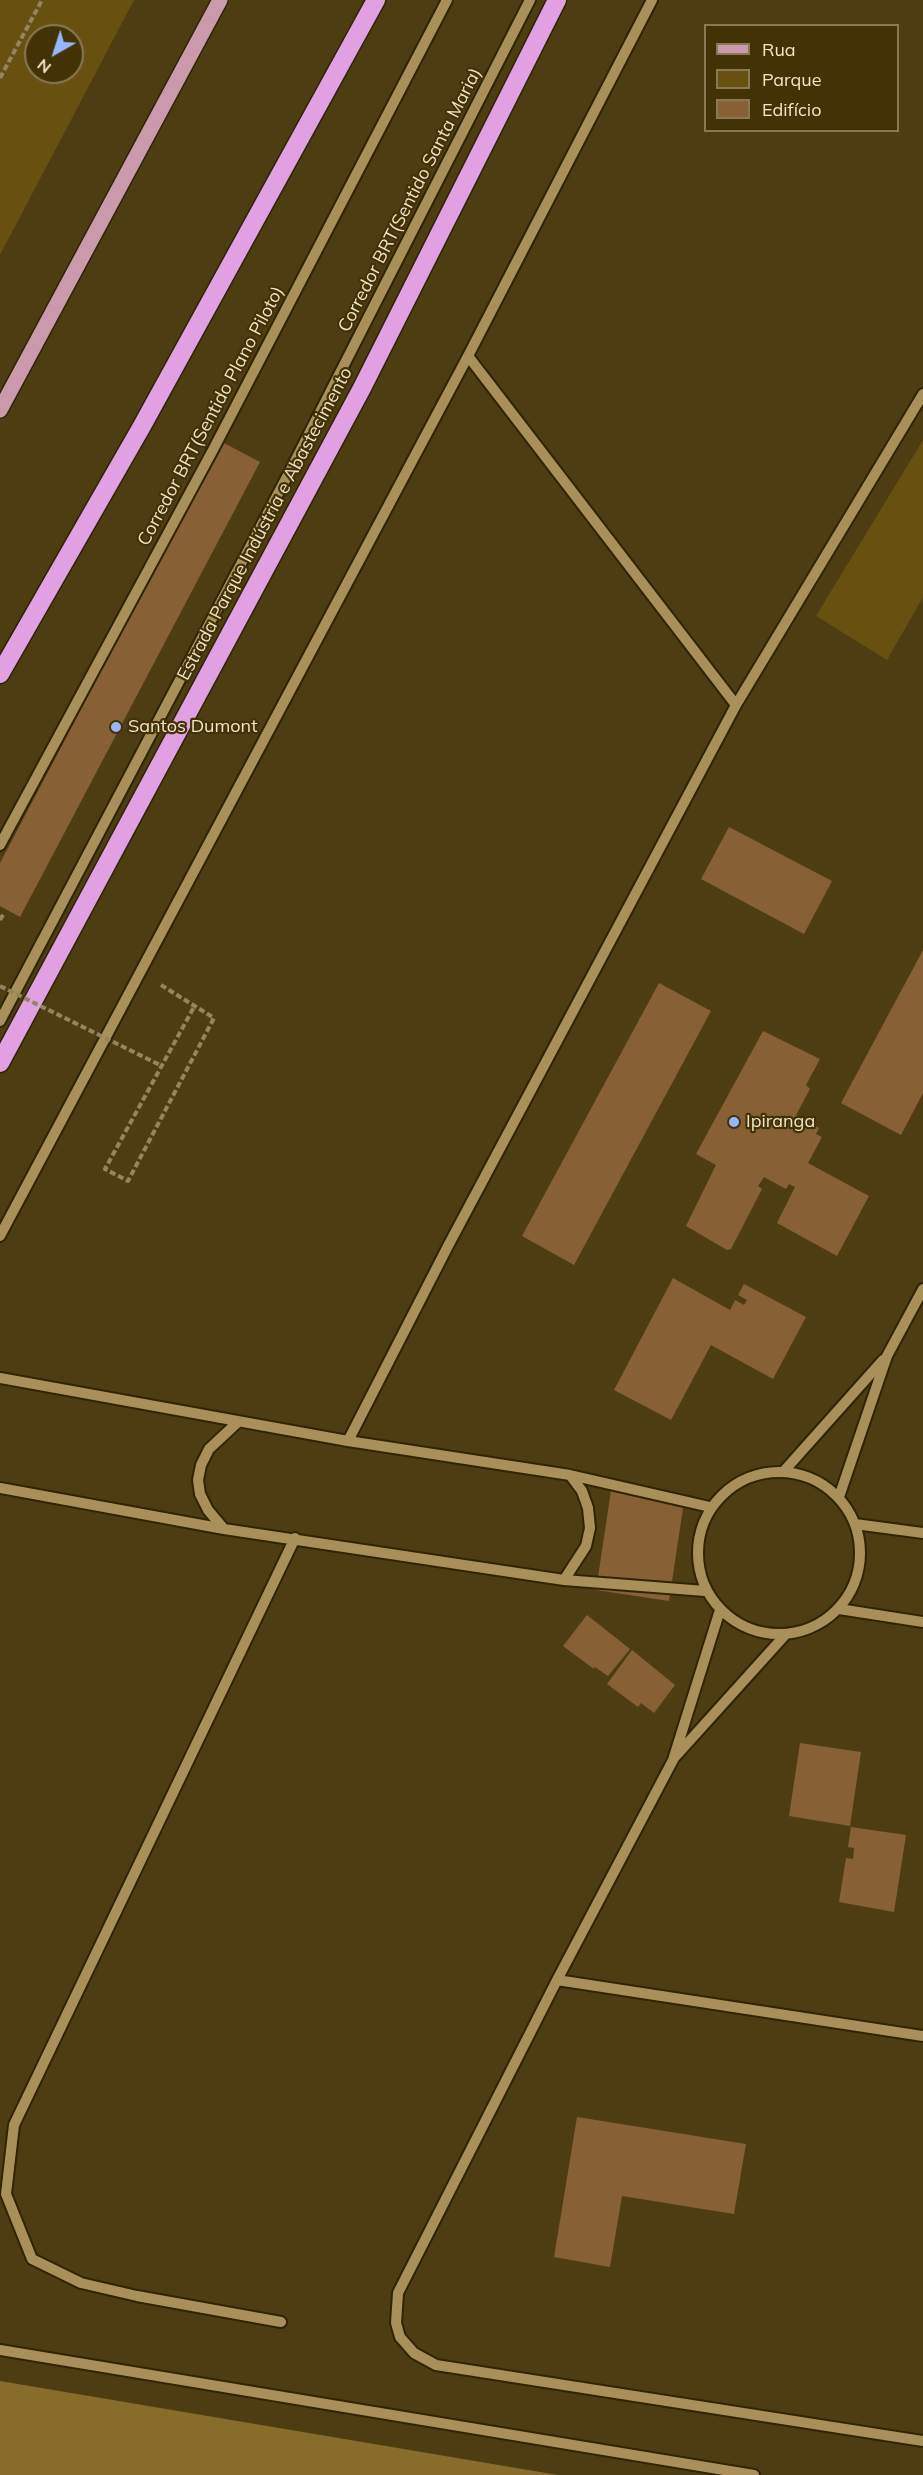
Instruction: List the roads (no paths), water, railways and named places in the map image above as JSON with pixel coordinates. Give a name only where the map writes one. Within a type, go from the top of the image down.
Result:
[{"type":"highway","points":[[0,675],[142,426],[376,0]]},
{"type":"highway","name":"Estrada Parque Indústria e Abastecimento","points":[[0,1063],[362,388],[557,0]]},
{"type":"main road","points":[[0,410],[220,0]]},
{"type":"street","name":"Corredor BRT(Sentido Plano Piloto)","points":[[0,845],[214,448],[447,0]]},
{"type":"street","name":"Corredor BRT(Sentido Santa Maria)","points":[[0,1021],[286,480],[530,0]]},
{"type":"street","points":[[0,1236],[468,356],[652,0]]},
{"type":"street","points":[[468,356],[736,705]]},
{"type":"street","points":[[348,1441],[448,1245],[736,705],[923,394]]},
{"type":"street","points":[[839,1497],[887,1356],[923,1289]]},
{"type":"street","points":[[784,1471],[887,1356]]},
{"type":"street","points":[[0,1378],[348,1441],[570,1475],[710,1507]]},
{"type":"street","points":[[224,1529],[208,1510],[200,1494],[198,1480],[201,1465],[209,1449],[238,1422]]},
{"type":"street","points":[[784,1471],[814,1479],[839,1497],[855,1524],[861,1554],[855,1583],[839,1609],[815,1627],[786,1634],[750,1630],[720,1610],[705,1591],[696,1548],[710,1507],[742,1479],[784,1471]]},
{"type":"street","points":[[564,1580],[586,1545],[590,1528],[588,1508],[582,1491],[570,1475]]},
{"type":"street","points":[[0,1488],[224,1529],[564,1580],[705,1591]]},
{"type":"street","points":[[855,1524],[923,1533]]},
{"type":"street","points":[[281,2322],[138,2296],[81,2283],[32,2259],[6,2194],[14,2125],[296,1538]]},
{"type":"street","points":[[839,1609],[923,1622]]},
{"type":"street","points":[[720,1610],[673,1760],[557,1980],[398,2293],[396,2323],[400,2337],[414,2353],[436,2365],[923,2441]]},
{"type":"street","points":[[673,1760],[786,1634]]},
{"type":"street","points":[[557,1980],[923,2036]]},
{"type":"street","points":[[0,2350],[754,2475]]},
{"type":"place","name":"Santos Dumont","points":[[116,727]]},
{"type":"place","name":"Ipiranga","points":[[734,1122]]}]
